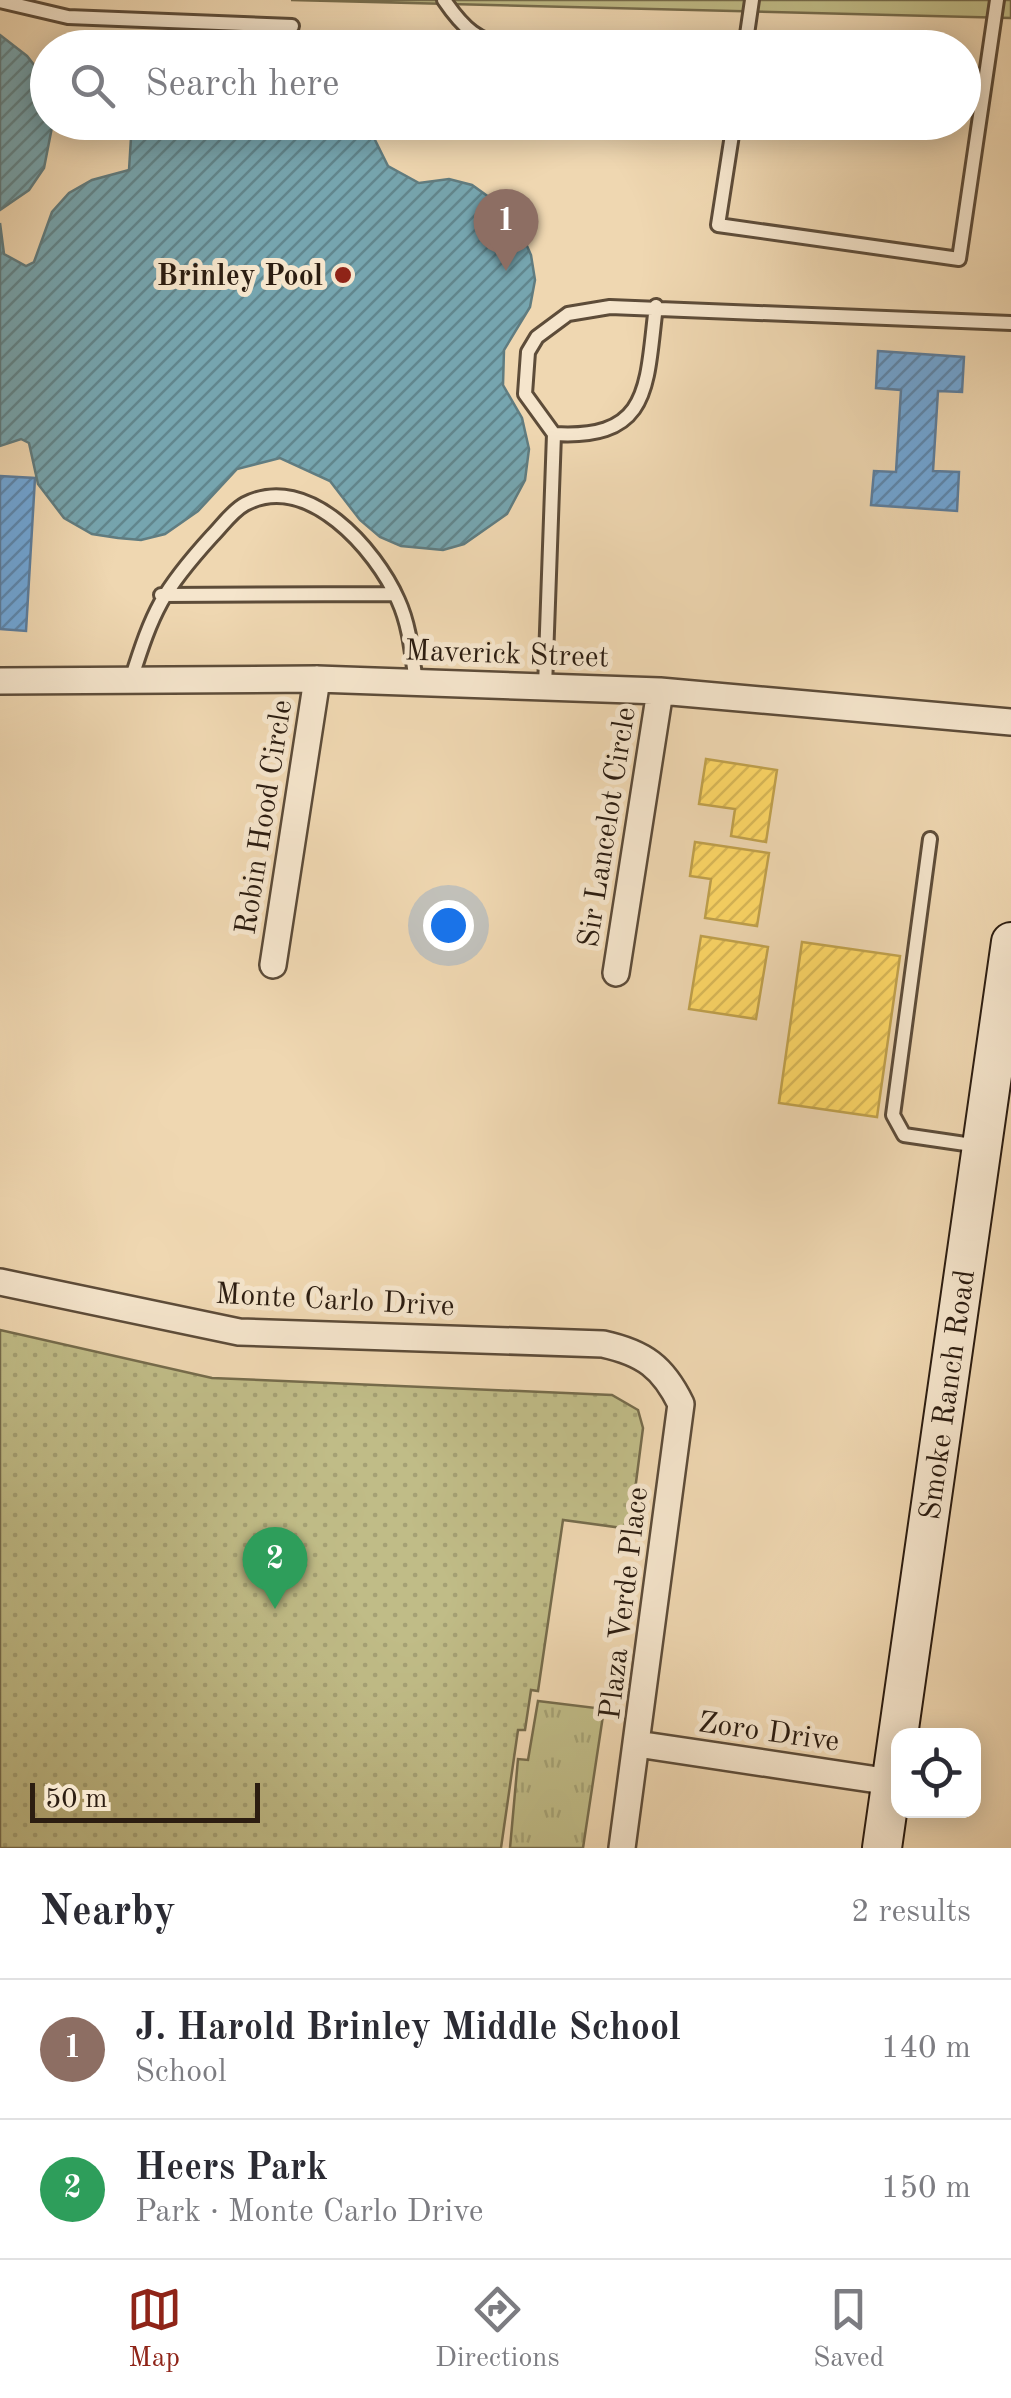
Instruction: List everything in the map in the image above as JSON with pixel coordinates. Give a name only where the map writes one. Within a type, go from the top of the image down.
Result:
[{"type":"main road","name":"Smoke Ranch Road","points":[[899,1728],[1011,942]]},
{"type":"main road","name":"Smoke Ranch Road","points":[[882,1848],[891,1782]]},
{"type":"street","name":"Maverick Street","points":[[0,681],[317,679],[660,691],[1011,722]]},
{"type":"street","name":"Robin Hood Circle","points":[[273,965],[317,679]]},
{"type":"street","name":"Sir Lancelot Circle","points":[[616,972],[660,691]]},
{"type":"street","name":"Monte Carlo Drive","points":[[0,1282],[238,1332],[603,1344],[633,1350],[665,1371]]},
{"type":"street","name":"Plaza Verde Place","points":[[622,1848],[681,1404],[665,1371]]},
{"type":"street","name":"Zoro Drive","points":[[638,1744],[891,1782]]},
{"type":"lane","points":[[444,0],[469,30]]},
{"type":"lane","points":[[748,30],[752,0]]},
{"type":"lane","points":[[981,108],[996,0]]},
{"type":"lane","points":[[0,1],[68,17],[292,26]]},
{"type":"lane","points":[[731,140],[718,225],[960,258],[976,140]]},
{"type":"lane","points":[[554,434],[590,436],[618,427],[640,406],[656,306]]},
{"type":"lane","points":[[545,687],[554,434],[525,394],[528,352],[537,337],[568,314],[656,306],[1011,324]]},
{"type":"lane","points":[[131,680],[161,595],[244,504],[268,497],[310,504],[339,523],[374,559],[395,594],[407,625],[416,682]]},
{"type":"lane","points":[[161,595],[395,594]]},
{"type":"lane","points":[[930,839],[893,1115],[904,1135],[982,1147]]},
{"type":"green space","points":[[291,0],[1011,0],[1011,18]]},
{"type":"green space","points":[[0,1330],[212,1378],[612,1395],[638,1410],[643,1428],[630,1529],[563,1520],[538,1691],[531,1690],[525,1730],[518,1730],[501,1848],[0,1848]]},
{"type":"green space","points":[[538,1701],[604,1709],[583,1848],[510,1848],[518,1759],[528,1760]]},
{"type":"building: Homes","points":[[706,759],[777,770],[766,842],[731,836],[735,809],[699,804]]},
{"type":"building: Homes","points":[[695,842],[769,853],[757,926],[705,918],[711,879],[690,876]]},
{"type":"building: Homes","points":[[701,936],[768,947],[756,1019],[689,1009]]},
{"type":"building: Homes","points":[[802,942],[900,956],[877,1117],[779,1103]]},
{"type":"building: Schools","points":[[878,351],[964,357],[962,392],[938,391],[933,471],[959,472],[957,511],[871,505],[874,471],[896,472],[901,390],[876,388]]},
{"type":"building: Schools","points":[[0,476],[35,478],[26,631],[0,629]]},
{"type":"building: Public","points":[[0,35],[30,60],[30,140],[49,140],[44,168],[29,190],[0,210]]},
{"type":"building: Public","points":[[131,140],[375,140],[388,166],[419,183],[449,179],[472,185],[500,205],[517,223],[531,255],[535,280],[530,307],[504,350],[503,385],[522,418],[529,449],[525,480],[507,514],[464,544],[443,550],[401,546],[380,537],[360,520],[330,481],[280,458],[237,469],[198,511],[165,534],[141,540],[92,534],[64,518],[38,484],[29,443],[21,439],[0,446],[0,223],[4,254],[26,266],[34,262],[52,212],[69,193],[92,180],[129,170]]},
{"type":"place","name":"J. Harold Brinley Middle School","points":[[506,271]]},
{"type":"place","name":"Brinley Pool","points":[[343,275]]},
{"type":"place","name":"Heers Park","points":[[275,1609]]}]
